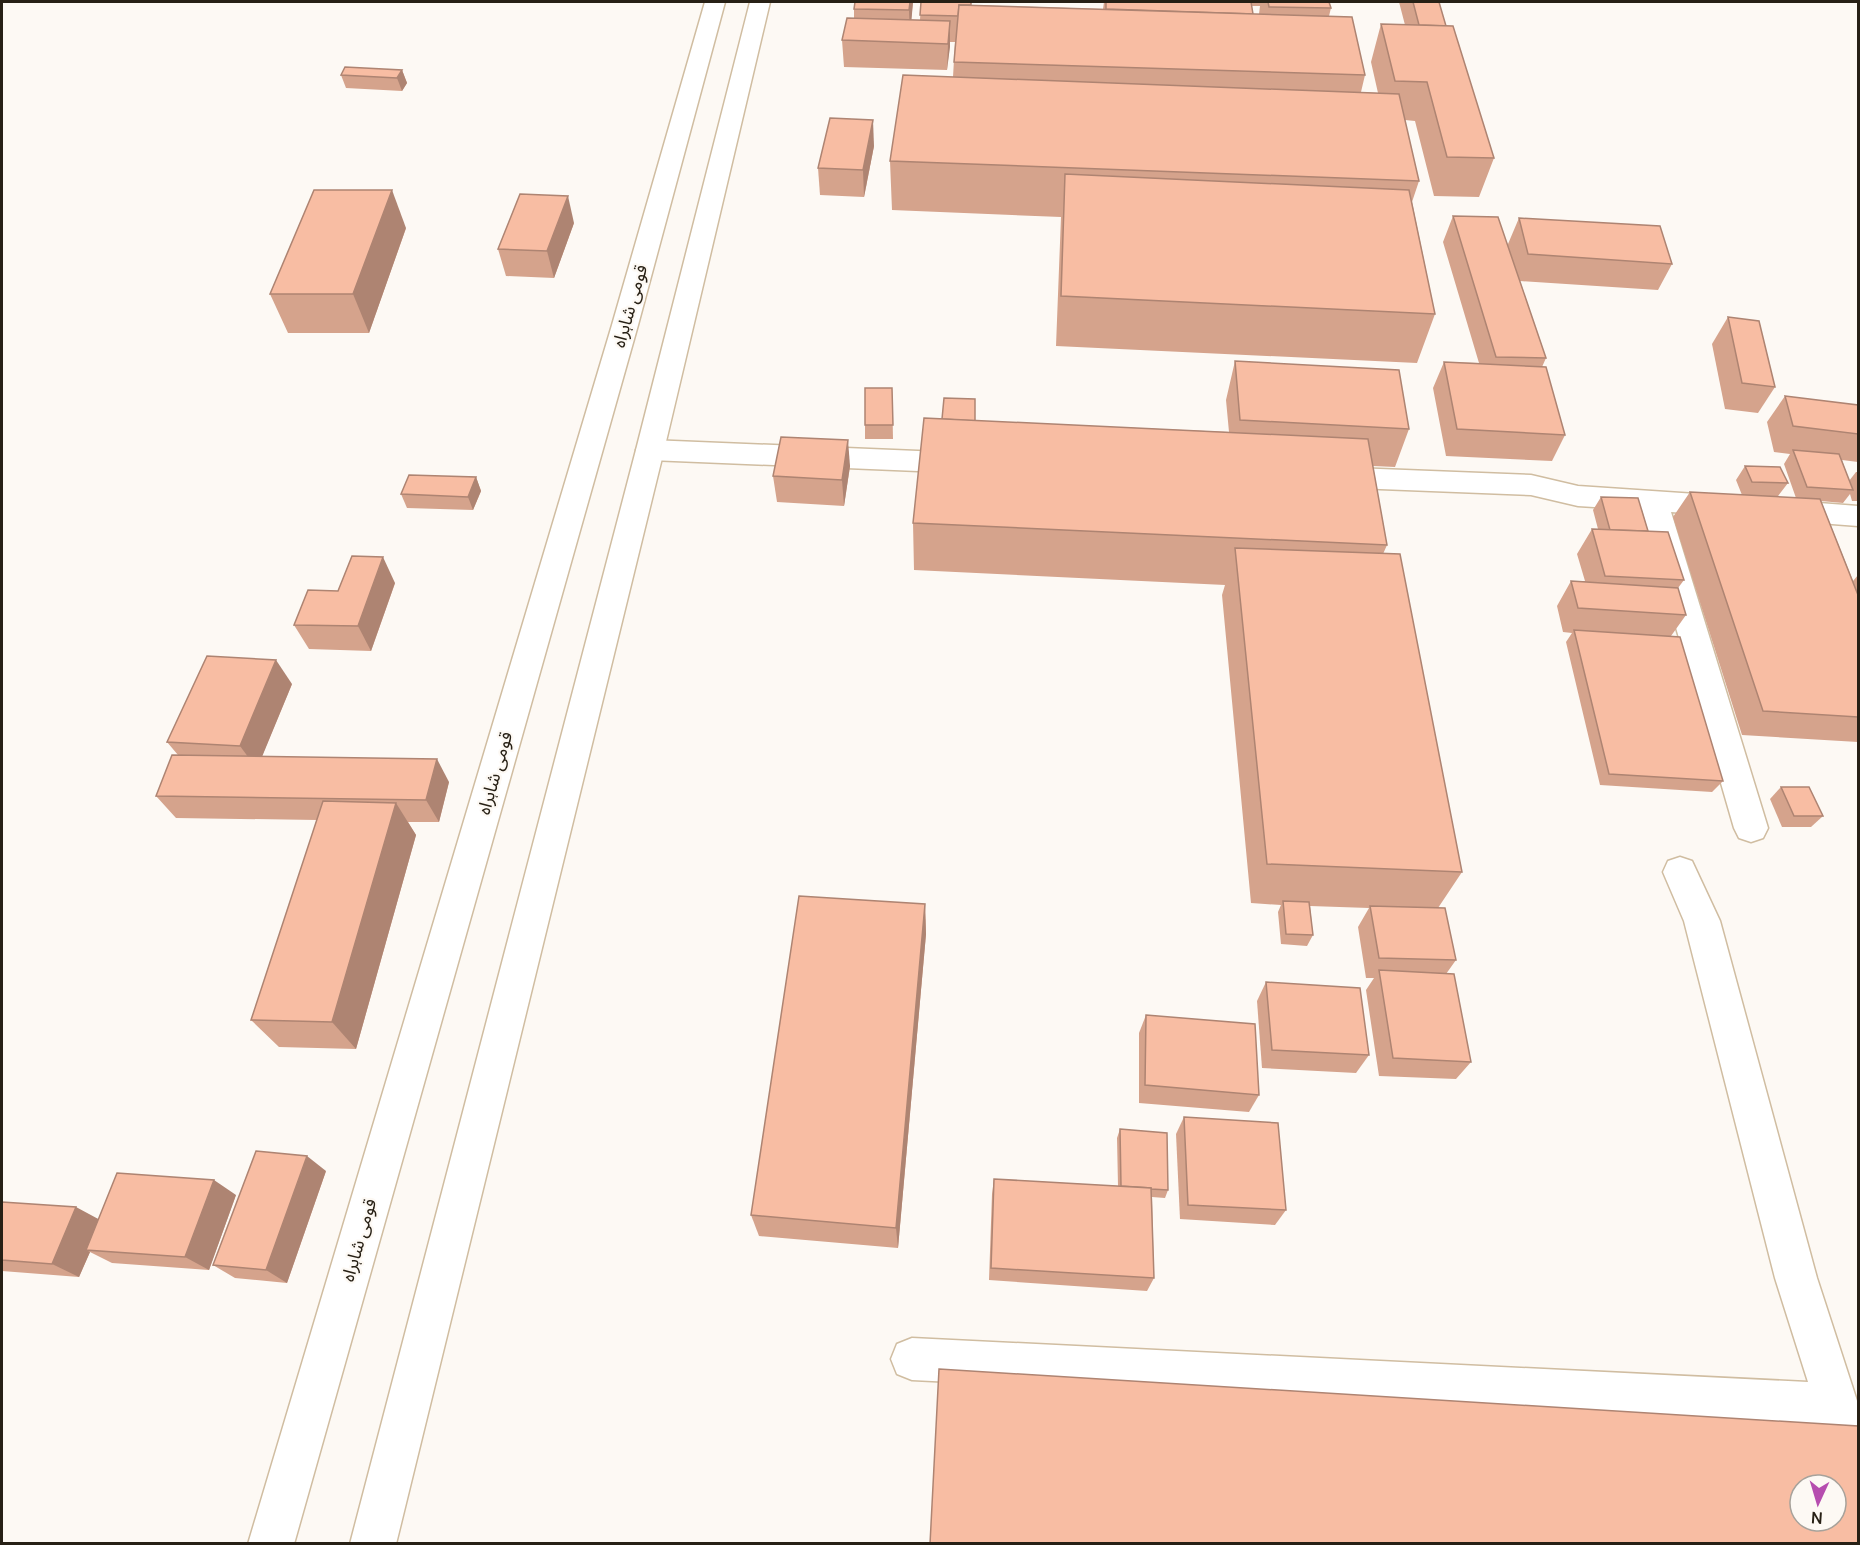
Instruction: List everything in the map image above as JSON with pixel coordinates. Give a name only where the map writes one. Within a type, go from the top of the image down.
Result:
[{"type":"main road","name":"قومی شاہراہ","points":[[271,1544],[625,325],[716,2]]},
{"type":"main road","points":[[373,1544],[650,450],[760,2]]},
{"type":"main road","points":[[650,450],[995,464]]},
{"type":"main road","points":[[1304,476],[1531,485],[1578,496],[1858,516]]},
{"type":"main road","points":[[1653,501],[1752,828]]},
{"type":"main road","points":[[1680,872],[1702,921],[1796,1278],[1858,1471]]},
{"type":"main road","points":[[912,1359],[1837,1405]]},
{"type":"building","points":[[855,2],[910,2],[909,10],[854,9]]},
{"type":"building","points":[[921,2],[971,2],[971,5],[959,5],[958,16],[920,15]]},
{"type":"building","points":[[1106,2],[1251,2],[1253,14],[1106,9]]},
{"type":"building","points":[[1268,2],[1329,2],[1331,8],[1269,7]]},
{"type":"building","points":[[1413,2],[1439,2],[1446,26],[1419,25]]},
{"type":"building","points":[[959,5],[1352,17],[1365,75],[954,62]]},
{"type":"building","points":[[847,18],[950,21],[948,44],[842,40]]},
{"type":"building","points":[[1381,24],[1453,26],[1494,158],[1447,157],[1427,82],[1395,81]]},
{"type":"building","points":[[345,67],[402,70],[397,78],[341,75]]},
{"type":"building","points":[[903,75],[1399,94],[1419,181],[890,161]]},
{"type":"building","points":[[830,118],[873,120],[863,170],[818,168]]},
{"type":"building","points":[[1065,174],[1409,190],[1435,314],[1061,296]]},
{"type":"building","points":[[314,190],[392,190],[353,294],[270,294]]},
{"type":"building","points":[[520,194],[568,196],[547,251],[498,249]]},
{"type":"building","points":[[1453,216],[1498,217],[1546,358],[1496,357]]},
{"type":"building","points":[[1519,218],[1660,226],[1672,264],[1528,254]]},
{"type":"building","points":[[1728,317],[1759,321],[1775,387],[1742,383]]},
{"type":"building","points":[[1235,361],[1399,370],[1409,429],[1240,420]]},
{"type":"building","points":[[1444,362],[1546,367],[1565,435],[1457,429]]},
{"type":"building","points":[[865,388],[892,388],[893,425],[865,425]]},
{"type":"building","points":[[1785,396],[1858,405],[1858,434],[1793,426]]},
{"type":"building","points":[[944,398],[975,399],[975,421],[942,419]]},
{"type":"building","points":[[924,418],[1368,439],[1387,545],[913,523]]},
{"type":"building","points":[[781,437],[848,440],[842,480],[773,476]]},
{"type":"building","points":[[1793,450],[1839,454],[1853,490],[1807,487]]},
{"type":"building","points":[[1745,466],[1780,467],[1788,483],[1752,482]]},
{"type":"building","points":[[409,475],[476,477],[468,497],[401,494]]},
{"type":"building","points":[[1690,492],[1820,499],[1858,595],[1858,717],[1763,711]]},
{"type":"building","points":[[1601,497],[1638,498],[1648,531],[1610,530]]},
{"type":"building","points":[[1592,529],[1668,532],[1684,580],[1605,576]]},
{"type":"building","points":[[1235,548],[1400,554],[1462,872],[1267,864]]},
{"type":"building","points":[[352,556],[383,557],[358,626],[294,625],[308,590],[338,591]]},
{"type":"building","points":[[1571,581],[1678,588],[1686,615],[1578,608]]},
{"type":"building","points":[[1574,630],[1680,637],[1723,781],[1609,774]]},
{"type":"building","points":[[207,656],[276,660],[240,746],[167,742]]},
{"type":"building","points":[[172,755],[437,759],[426,800],[156,796]]},
{"type":"building","points":[[1781,787],[1809,787],[1823,816],[1794,816]]},
{"type":"building","points":[[323,801],[396,803],[332,1022],[251,1020]]},
{"type":"building","points":[[799,896],[925,904],[896,1228],[751,1215]]},
{"type":"building","points":[[1283,901],[1309,902],[1313,935],[1286,934]]},
{"type":"building","points":[[1370,906],[1445,908],[1456,960],[1379,958]]},
{"type":"building","points":[[1379,970],[1454,974],[1471,1062],[1393,1058]]},
{"type":"building","points":[[1266,982],[1360,988],[1369,1055],[1272,1050]]},
{"type":"building","points":[[1146,1015],[1255,1024],[1259,1095],[1145,1085]]},
{"type":"building","points":[[1184,1117],[1278,1123],[1286,1210],[1188,1205]]},
{"type":"building","points":[[1120,1129],[1167,1133],[1168,1190],[1121,1186]]},
{"type":"building","points":[[256,1151],[307,1156],[266,1270],[213,1265]]},
{"type":"building","points":[[117,1173],[214,1180],[185,1257],[86,1250]]},
{"type":"building","points":[[994,1179],[1151,1188],[1154,1278],[991,1268]]},
{"type":"building","points":[[2,1202],[76,1207],[52,1264],[2,1260]]},
{"type":"building","points":[[939,1369],[1858,1426],[1858,1544],[930,1544]]}]
